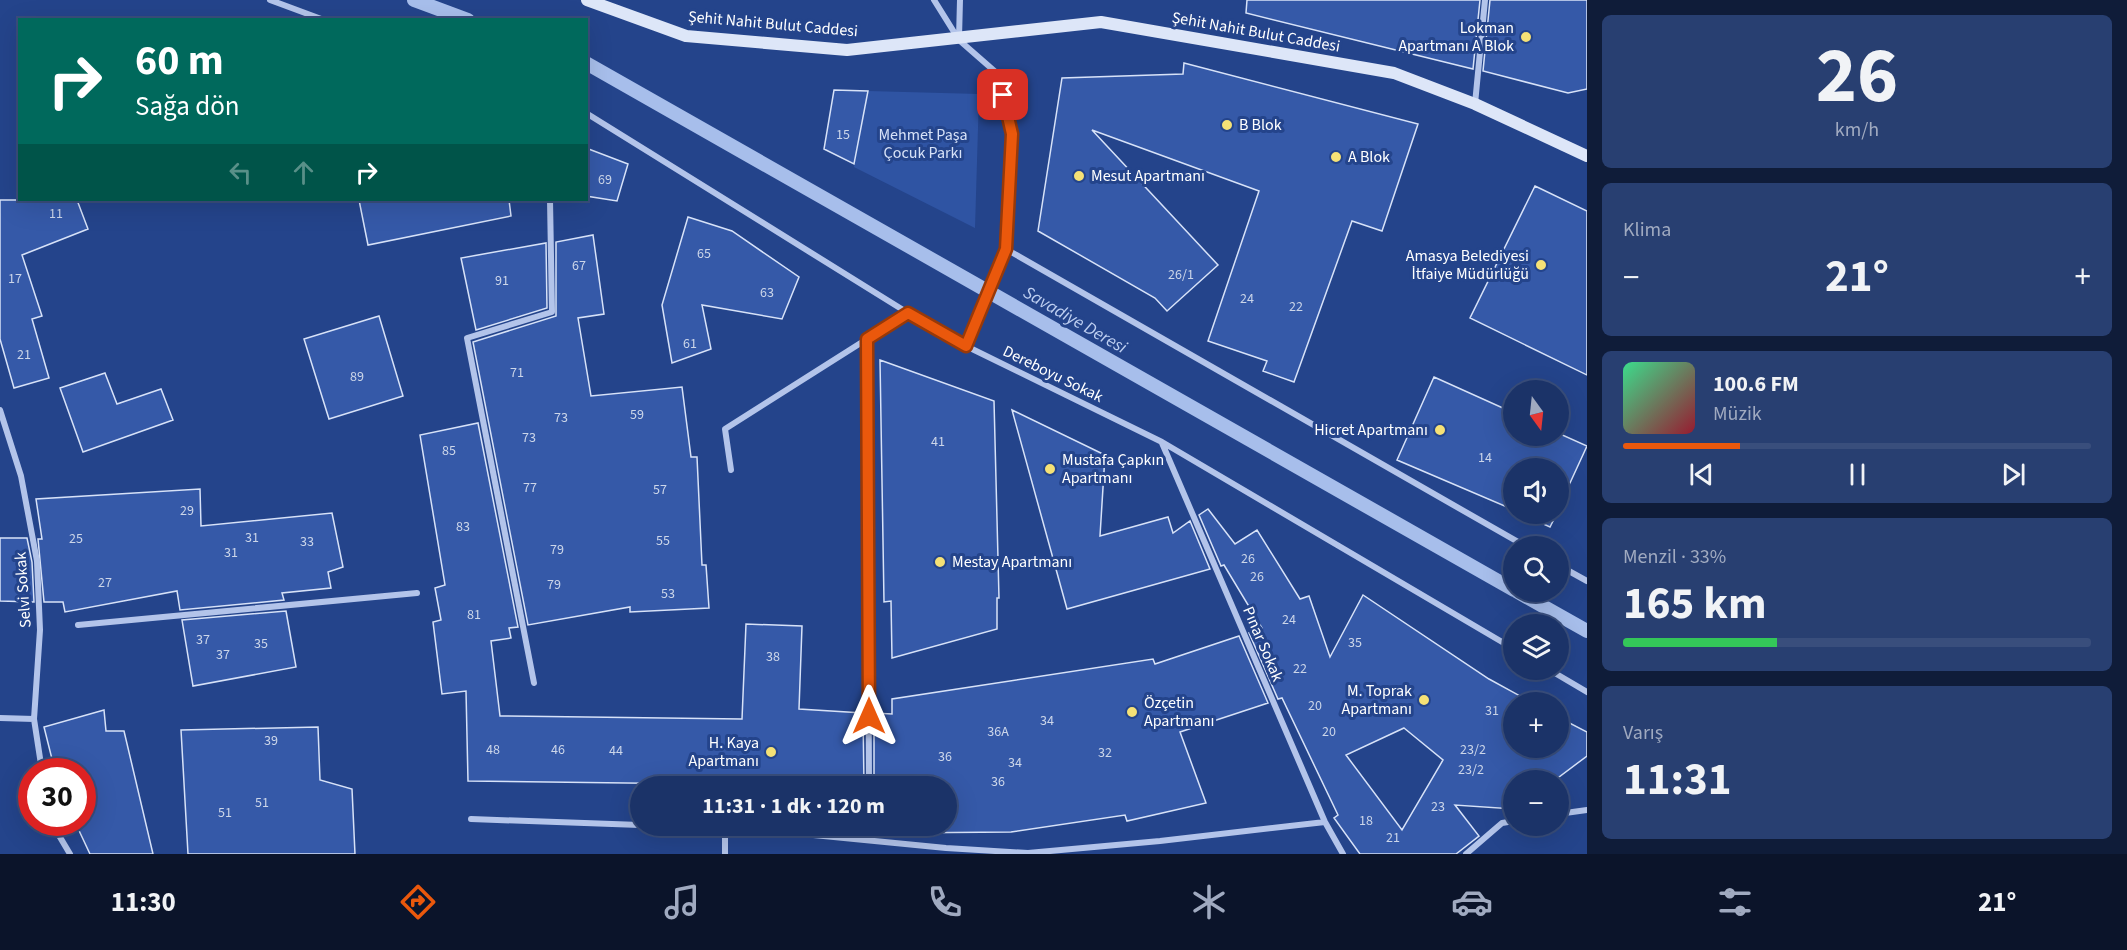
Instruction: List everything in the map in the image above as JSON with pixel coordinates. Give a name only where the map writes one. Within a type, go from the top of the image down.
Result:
[{"type":"street","points":[[270,0],[319,18]]},
{"type":"street","name":"Şehit Nahit Bulut Caddesi","points":[[587,0],[686,36],[847,50],[959,40],[1101,22],[1394,73],[1475,104],[1587,156]]},
{"type":"street","points":[[934,0],[959,40],[999,75],[1012,134],[1006,249],[966,346]]},
{"type":"street","points":[[959,40],[960,0]]},
{"type":"street","points":[[1475,104],[1485,0]]},
{"type":"street","name":"Dereboyu Sokak","points":[[588,114],[908,313],[966,346],[1162,442],[1503,643]]},
{"type":"street","points":[[534,683],[467,338],[552,312],[550,201]]},
{"type":"street","points":[[1006,249],[1508,536]]},
{"type":"street","points":[[730,470],[725,429],[908,313]]},
{"type":"street","points":[[867,339],[869,776]]},
{"type":"street","name":"Selvi Sokak","points":[[0,410],[21,476],[37,561],[40,630],[34,719],[40,758]]},
{"type":"street","name":"Pınar Sokak","points":[[1162,442],[1325,822],[1343,854]]},
{"type":"street","points":[[1569,571],[1587,581]]},
{"type":"street","points":[[78,625],[417,593]]},
{"type":"street","points":[[1567,680],[1587,692]]},
{"type":"street","points":[[0,718],[34,719]]},
{"type":"street","points":[[1569,812],[1587,810]]},
{"type":"street","points":[[471,819],[630,825]]},
{"type":"street","points":[[821,836],[1029,853],[1161,841],[1325,822]]},
{"type":"street","points":[[1466,854],[1503,823]]},
{"type":"street","points":[[59,836],[70,854]]},
{"type":"street","points":[[725,836],[725,854]]},
{"type":"green space","name":"Mehmet Paşa Çocuk Parkı","points":[[868,91],[979,94],[975,228],[854,167]]},
{"type":"building","points":[[1247,0],[1480,0],[1473,69],[1246,13]]},
{"type":"building","name":"Lokman Apartmanı A Blok","points":[[1490,0],[1587,0],[1587,89],[1568,93],[1483,71]]},
{"type":"building","points":[[1184,63],[1418,124],[1382,231],[1352,221],[1294,382],[1263,371],[1267,361],[1208,341],[1259,191],[1092,130],[1218,265],[1167,311],[1155,298],[1038,231],[1062,78],[1183,74]]},
{"type":"building","points":[[834,90],[868,91],[854,164],[824,149]]},
{"type":"building","points":[[588,149],[628,164],[617,201],[588,196]]},
{"type":"building","name":"Amasya Belediyesi İtfaiye Müdürlüğü","points":[[1535,186],[1587,211],[1587,375],[1470,318]]},
{"type":"building","points":[[0,200],[77,201],[88,229],[22,255],[42,316],[32,319],[49,378],[14,388],[0,339]]},
{"type":"building","points":[[359,201],[509,201],[511,216],[368,245]]},
{"type":"building","points":[[688,217],[732,231],[799,277],[782,319],[702,305],[711,349],[672,363],[662,305]]},
{"type":"building","points":[[593,235],[604,314],[578,318],[591,396],[682,387],[691,457],[697,457],[702,565],[706,565],[709,608],[630,612],[630,607],[528,625],[473,342],[556,316],[556,242]]},
{"type":"building","points":[[546,243],[547,308],[476,330],[461,258]]},
{"type":"building","points":[[379,316],[403,396],[329,419],[304,339]]},
{"type":"building","points":[[880,360],[994,401],[999,598],[997,598],[997,629],[892,658],[891,601],[884,602]]},
{"type":"building","points":[[105,373],[117,404],[161,389],[173,420],[83,452],[60,388]]},
{"type":"building","points":[[1434,377],[1503,408],[1503,446],[1569,446],[1569,438],[1587,446],[1569,485],[1569,458],[1503,458],[1503,505],[1397,460]]},
{"type":"building","points":[[1012,410],[1105,455],[1100,536],[1168,517],[1173,533],[1190,521],[1210,569],[1067,609]]},
{"type":"building","points":[[478,423],[518,627],[509,628],[511,638],[491,641],[500,716],[742,719],[746,624],[802,626],[799,709],[863,713],[864,776],[630,776],[630,783],[468,781],[466,691],[442,694],[433,622],[441,620],[435,588],[445,585],[420,435]]},
{"type":"building","points":[[200,489],[201,526],[332,513],[343,567],[328,572],[331,588],[282,593],[284,600],[180,610],[177,591],[65,612],[63,602],[44,602],[38,539],[42,539],[36,499]]},
{"type":"building","points":[[1208,509],[1235,544],[1257,530],[1300,599],[1309,596],[1330,657],[1363,595],[1489,679],[1513,692],[1503,692],[1503,758],[1569,758],[1569,723],[1587,732],[1587,756],[1568,770],[1503,770],[1503,808],[1455,805],[1479,836],[1456,854],[1360,854],[1334,818],[1338,815],[1282,698],[1278,699],[1249,633],[1262,628],[1224,565],[1221,566],[1199,515]],"holes":[[[1404,728],[1443,760],[1402,830],[1346,755]]]},
{"type":"building","points":[[0,538],[27,538],[32,562],[34,602],[0,601]]},
{"type":"building","points":[[286,611],[296,667],[193,686],[182,620]]},
{"type":"building","points":[[1239,636],[1268,703],[1180,732],[1206,803],[1127,821],[1125,815],[1011,832],[957,832],[957,776],[874,776],[874,713],[892,714],[892,699],[1153,659],[1155,664]]},
{"type":"building","points":[[104,710],[106,731],[124,731],[153,854],[90,854],[82,836],[96,836],[96,758],[52,758],[44,727]]},
{"type":"building","points":[[318,727],[320,780],[352,789],[355,854],[188,854],[181,730]]},
{"type":"waterway","name":"Savadiye Deresi","points":[[414,0],[463,18]]},
{"type":"waterway","name":"Savadiye Deresi","points":[[588,64],[1503,584]]},
{"type":"waterway","name":"Savadiye Deresi","points":[[1536,602],[1587,631]]},
{"type":"place","name":"Lokman Apartmanı A Blok","points":[[1526,37]]},
{"type":"place","name":"B Blok","points":[[1227,125]]},
{"type":"place","name":"A Blok","points":[[1336,157]]},
{"type":"place","name":"Mesut Apartmanı","points":[[1079,176]]},
{"type":"place","name":"Amasya Belediyesi İtfaiye Müdürlüğü","points":[[1541,265]]},
{"type":"place","name":"Hicret Apartmanı","points":[[1440,430]]},
{"type":"place","name":"Mustafa Çapkın Apartmanı","points":[[1050,469]]},
{"type":"place","name":"Mestay Apartmanı","points":[[940,562]]},
{"type":"place","name":"M. Toprak Apartmanı","points":[[1424,700]]},
{"type":"place","name":"Özçetin Apartmanı","points":[[1132,712]]},
{"type":"place","name":"H. Kaya Apartmanı","points":[[771,752]]},
{"type":"route","points":[[869,716],[867,339],[908,313],[966,346],[1006,249],[1012,134],[1003,95]]}]
